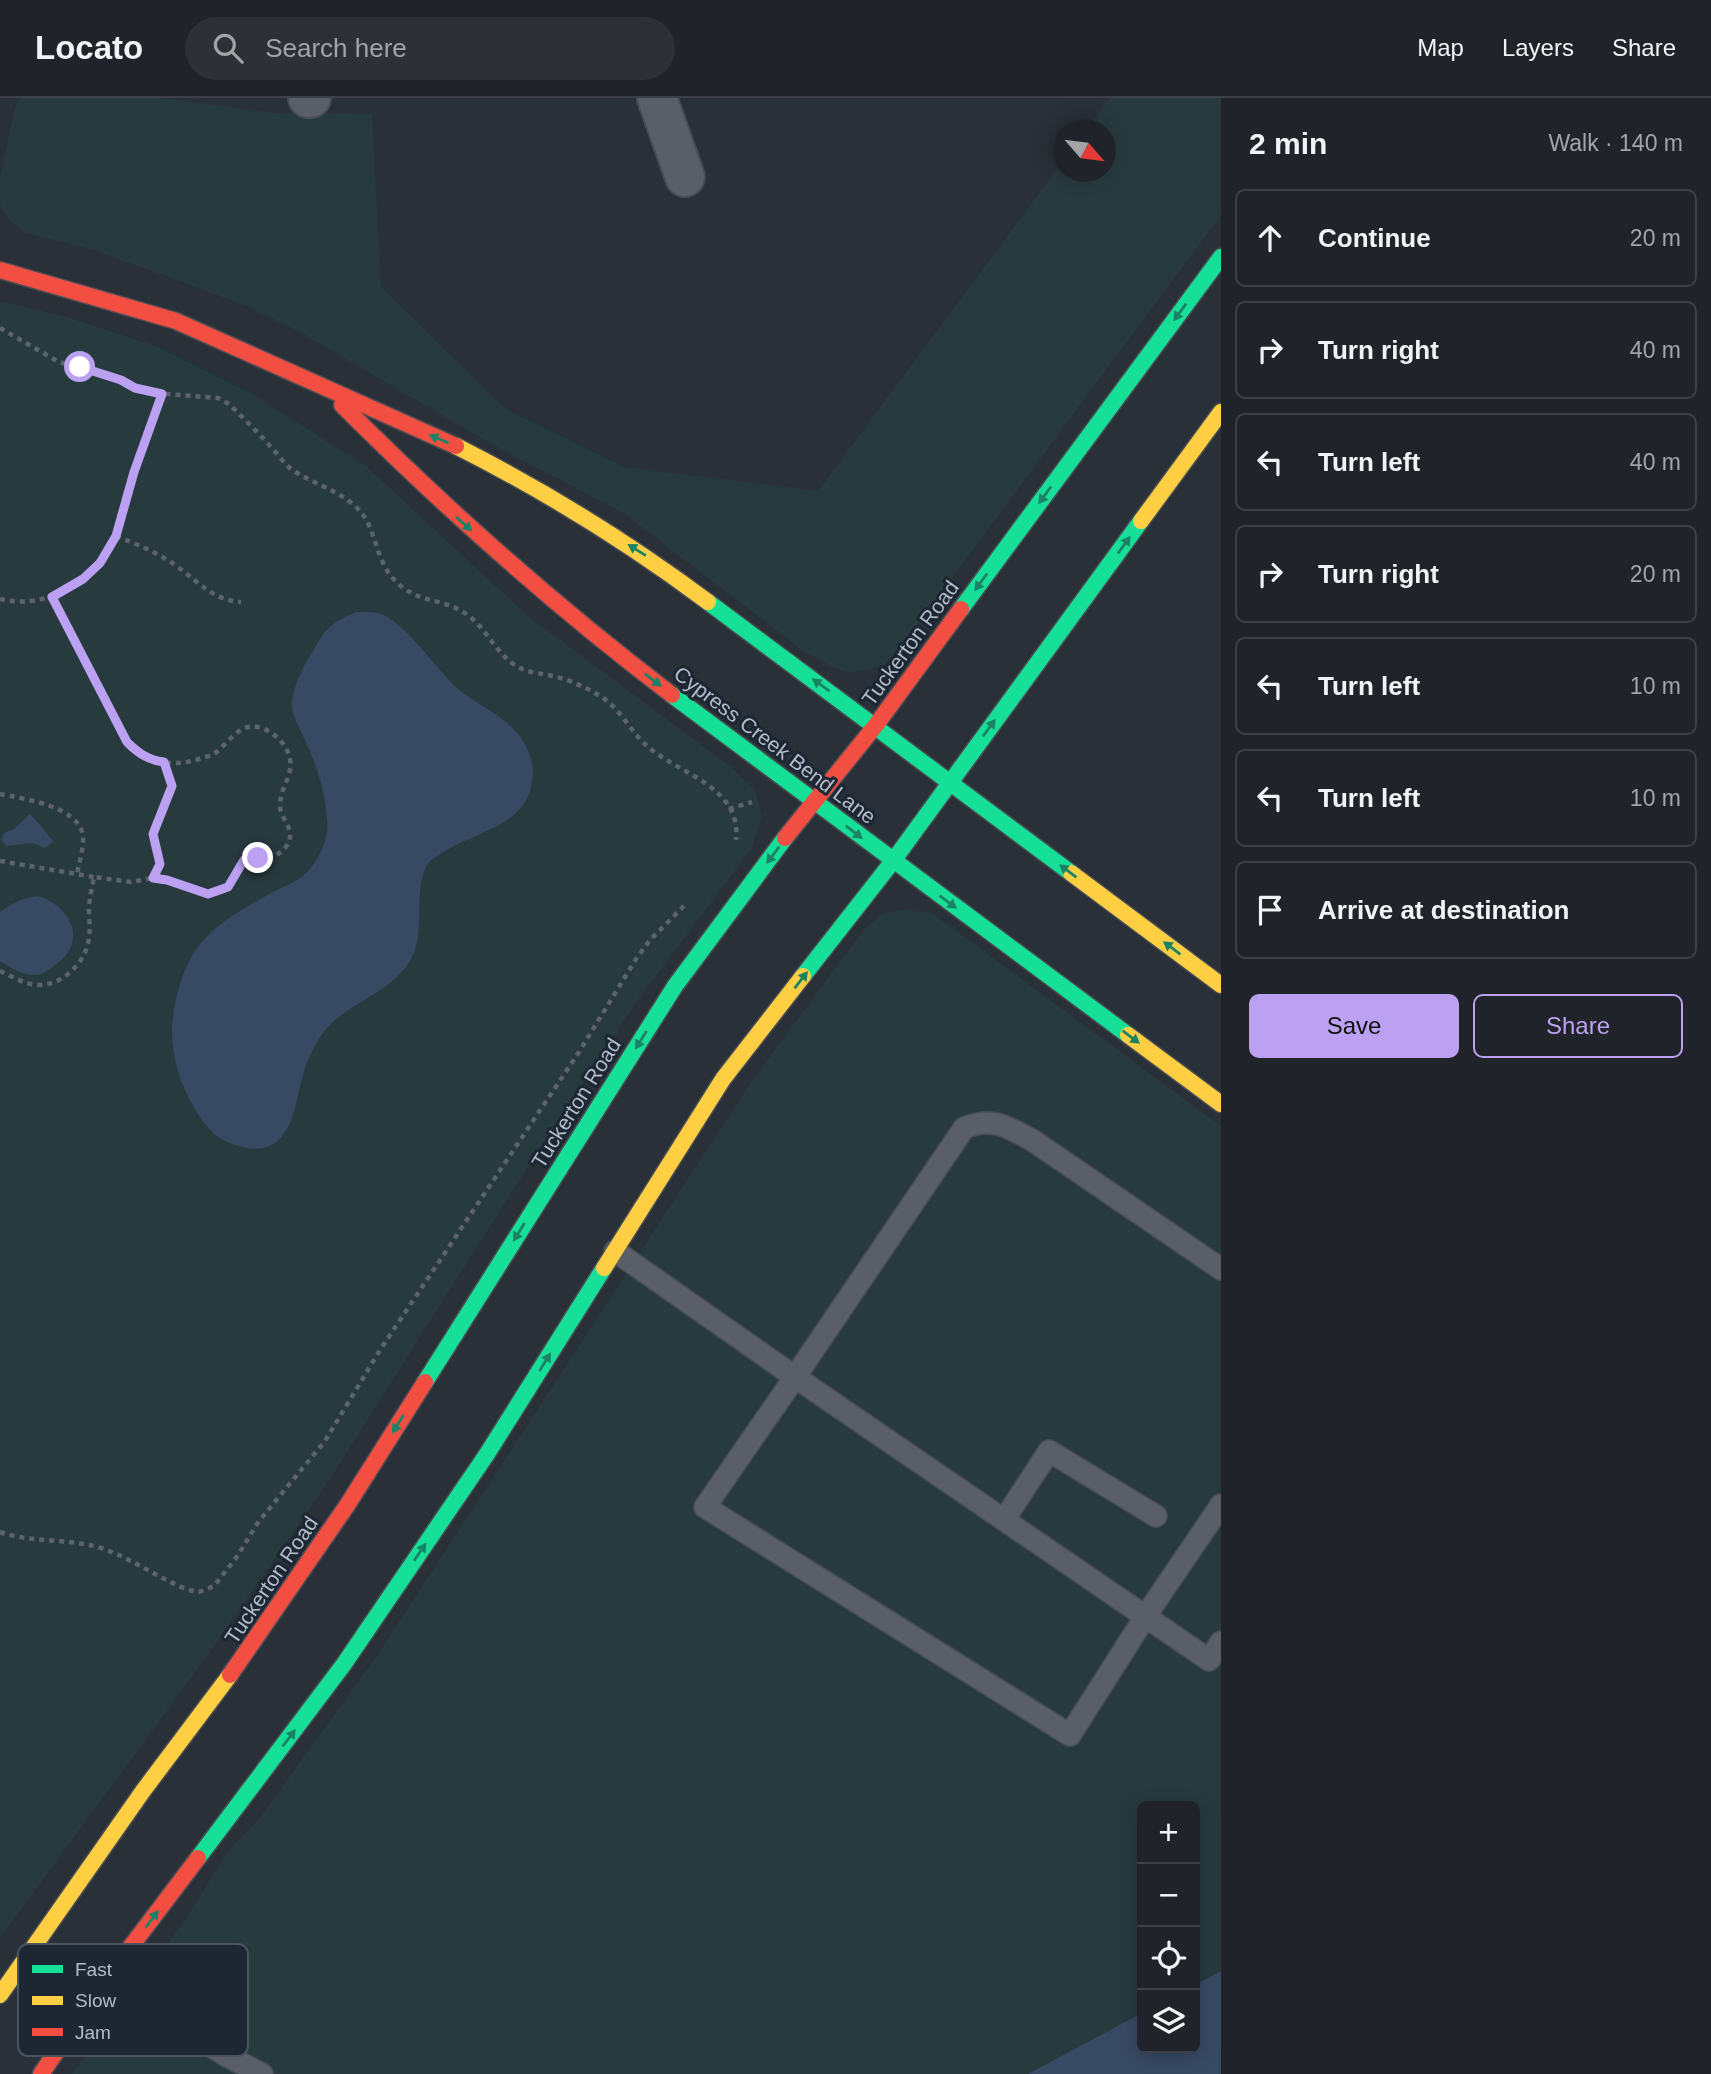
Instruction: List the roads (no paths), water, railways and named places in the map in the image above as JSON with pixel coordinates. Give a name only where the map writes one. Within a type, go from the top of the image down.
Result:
[{"type":"main road","name":"Tuckerton Road","points":[[36,1944],[143,1791],[258,1637],[348,1504],[675,986],[814,800],[876,725],[1221,257]]},
{"type":"main road","name":"Cypress Creek Bend Lane","points":[[0,270],[176,321],[327,391],[458,447],[571,509],[648,557],[1221,985]]},
{"type":"main road","name":"Cypress Creek Bend Lane","points":[[327,391],[494,551],[588,630],[1221,1104]]},
{"type":"main road","points":[[133,1944],[345,1664],[487,1454],[723,1079],[893,861],[1221,412]]},
{"type":"main road","name":"Tuckerton Road","points":[[0,1995],[18,1969]]},
{"type":"main road","points":[[41,2074],[53,2056]]},
{"type":"street","points":[[657,98],[685,177]]},
{"type":"lane","points":[[1221,1269],[1032,1140],[1002,1124],[979,1122],[964,1128],[705,1507],[1070,1735],[1144,1617],[1221,1505]]},
{"type":"lane","points":[[615,1251],[1209,1660],[1221,1642]]},
{"type":"lane","points":[[1004,1520],[1049,1451],[1156,1516]]},
{"type":"lane","points":[[227,2056],[262,2074]]},
{"type":"water","points":[[356,612],[377,613],[394,621],[455,686],[496,714],[518,734],[531,757],[533,773],[530,791],[513,816],[430,861],[421,883],[416,948],[403,971],[381,990],[344,1013],[323,1033],[304,1071],[290,1123],[283,1135],[263,1148],[237,1146],[221,1139],[203,1122],[187,1095],[173,1047],[172,1022],[176,1000],[187,966],[208,935],[243,909],[303,876],[321,851],[327,828],[323,793],[313,759],[293,713],[293,696],[297,681],[322,636],[333,624]]},
{"type":"water","points":[[30,814],[53,842],[45,848],[32,843],[7,846],[1,840],[4,833],[14,829]]},
{"type":"water","points":[[38,896],[50,901],[67,916],[73,936],[65,956],[45,973],[30,975],[0,961],[0,912],[18,901]]},
{"type":"water","points":[[1221,1971],[1221,2074],[1028,2074],[1137,2016],[1137,2053],[1200,2053],[1200,1982]]}]
